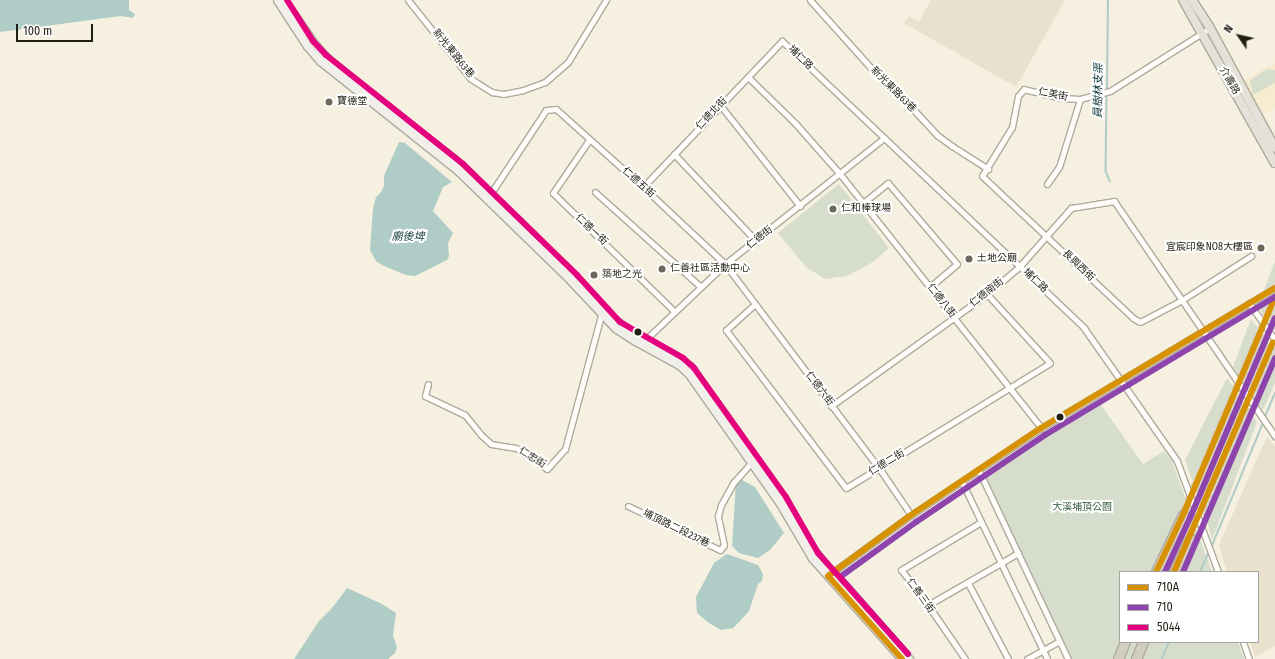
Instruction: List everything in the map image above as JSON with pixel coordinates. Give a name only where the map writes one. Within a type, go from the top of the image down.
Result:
[{"type":"highway","points":[[1156,571],[1183,515]]},
{"type":"highway","points":[[1174,571],[1190,539]]},
{"type":"highway","points":[[1118,659],[1125,643]]},
{"type":"highway","points":[[1136,659],[1143,643]]},
{"type":"main road","name":"介壽路","points":[[1183,0],[1275,163]]},
{"type":"main road","name":"介壽路","points":[[1192,0],[1210,28],[1275,148]]},
{"type":"street","points":[[277,0],[307,46],[320,61],[449,163],[488,197],[578,281],[602,311],[643,342],[679,365],[688,373],[779,502],[812,558],[830,574],[909,659]]},
{"type":"street","points":[[284,0],[313,42],[326,57],[361,87],[453,158],[488,197]]},
{"type":"street","name":"新光東路63巷","points":[[408,0],[471,79],[492,92],[503,94],[523,90],[546,82],[568,62],[606,0]]},
{"type":"street","name":"新光東路63巷","points":[[810,0],[871,68],[887,81],[937,135],[988,169]]},
{"type":"street","name":"仁美街","points":[[982,176],[988,169],[1012,127],[1018,96],[1024,89],[1062,98],[1080,99],[1107,92],[1201,32],[1210,28]]},
{"type":"street","name":"仁德北街","points":[[643,186],[782,41]]},
{"type":"street","name":"埔仁路","points":[[782,41],[1084,328],[1122,380],[1177,461],[1218,571]]},
{"type":"street","name":"仁德八街","points":[[748,77],[795,123],[840,174],[1041,428]]},
{"type":"street","points":[[1046,184],[1059,167],[1080,99]]},
{"type":"street","points":[[720,106],[800,206]]},
{"type":"street","name":"仁德五街","points":[[488,197],[546,110],[556,109],[589,140],[643,186],[726,264]]},
{"type":"street","name":"仁德街","points":[[643,342],[726,264],[884,138]]},
{"type":"street","name":"仁德一街","points":[[589,140],[553,193],[675,312]]},
{"type":"street","points":[[674,154],[756,241]]},
{"type":"street","name":"長興西街","points":[[982,176],[1133,318],[1140,322],[1182,300]]},
{"type":"street","points":[[863,203],[888,183],[957,264],[930,287]]},
{"type":"street","points":[[595,192],[701,287]]},
{"type":"street","name":"仁德南街","points":[[832,406],[987,294],[1019,267],[1071,208],[1114,201],[1182,300]]},
{"type":"street","points":[[1251,256],[1182,300],[1275,436]]},
{"type":"street","name":"仁德六街","points":[[726,264],[879,468],[911,515]]},
{"type":"street","points":[[830,574],[911,515],[980,471],[1041,428],[1275,288]]},
{"type":"street","name":"仁德二街","points":[[755,304],[726,330],[846,488],[1050,364],[987,294]]},
{"type":"street","points":[[1249,303],[1275,340]]},
{"type":"street","name":"仁忠街","points":[[428,384],[424,396],[465,415],[481,435],[491,444],[516,448],[547,469],[565,448],[602,311]]},
{"type":"street","points":[[643,342],[677,357],[690,366],[699,377],[779,492],[813,549],[830,574],[902,659]]},
{"type":"street","name":"埔頂路二段237巷","points":[[628,506],[720,550],[724,545],[718,516],[721,506],[734,482],[751,463]]},
{"type":"street","points":[[980,471],[1068,659]]},
{"type":"street","points":[[962,482],[1047,659]]},
{"type":"street","name":"仁善三街","points":[[965,659],[928,605],[901,570],[981,522]]},
{"type":"street","points":[[928,605],[1018,553]]},
{"type":"street","points":[[968,583],[1008,659]]},
{"type":"street","points":[[1026,659],[1059,641]]},
{"type":"street","points":[[1243,643],[1250,659]]},
{"type":"shaded area","points":[[931,0],[1065,0],[1016,87],[904,23],[909,16],[919,22]]},
{"type":"shaded area","points":[[1275,63],[1275,109],[1260,117],[1241,81]]},
{"type":"shaded area","points":[[1267,436],[1275,447],[1275,646],[1255,657],[1250,643],[1259,643],[1259,571],[1227,571],[1219,545]]},
{"type":"green space","points":[[1267,69],[1275,70],[1275,83],[1253,95],[1250,81]]},
{"type":"green space","name":"仁和棒球場","points":[[839,184],[889,248],[873,262],[847,276],[825,279],[806,267],[778,233]]},
{"type":"green space","points":[[1275,261],[1275,284],[1264,290]]},
{"type":"green space","points":[[1275,294],[1275,331],[1257,305]]},
{"type":"green space","points":[[1251,319],[1275,351],[1275,383],[1263,410],[1233,367]]},
{"type":"green space","points":[[1227,378],[1257,422],[1212,540],[1208,524],[1185,460]]},
{"type":"green space","name":"大溪埔頂公園","points":[[1099,402],[1143,464],[1164,451],[1172,461],[1212,571],[1119,571],[1119,643],[1238,643],[1244,659],[1071,659],[984,474]]},
{"type":"water","points":[[0,0],[129,0],[129,10],[135,14],[133,18],[121,16],[0,32]]},
{"type":"water","name":"廟後埤","points":[[399,142],[405,143],[452,182],[443,187],[433,211],[453,233],[448,243],[449,256],[447,260],[415,276],[406,275],[384,266],[376,261],[370,250],[373,209],[376,197],[384,186],[384,176]]},
{"type":"water","points":[[742,480],[755,487],[784,533],[770,550],[758,558],[739,553],[732,546],[736,482]]},
{"type":"water","points":[[727,554],[758,565],[763,574],[762,581],[758,584],[749,611],[733,628],[721,630],[709,623],[697,613],[696,597],[714,563]]},
{"type":"water","points":[[347,588],[382,604],[396,613],[393,635],[397,648],[395,653],[388,659],[294,659],[319,621],[333,607]]},
{"type":"waterway","name":"員樹林支渠","points":[[1107,90],[1108,0]]},
{"type":"waterway","name":"員樹林支渠","points":[[1107,94],[1106,171],[1110,181]]},
{"type":"waterway","points":[[1264,419],[1275,393]]},
{"type":"waterway","points":[[1211,548],[1263,423]]},
{"type":"waterway","points":[[1200,571],[1209,552]]},
{"type":"waterway","points":[[1162,659],[1169,643]]},
{"type":"tunnel","points":[[1183,515],[1275,297]]},
{"type":"tunnel","points":[[1190,539],[1275,338]]},
{"type":"transit line","name":"5044","points":[[287,0],[313,41],[326,55],[463,164],[577,275],[620,322],[683,358],[694,368],[786,497],[818,553],[908,654]]},
{"type":"transit line","name":"710A","points":[[902,659],[828,576],[911,515],[1041,428],[1275,288]]},
{"type":"transit line","name":"710A","points":[[1156,571],[1183,515],[1275,297]]},
{"type":"transit line","name":"710","points":[[908,654],[840,577],[916,522],[1045,435],[1275,297]]},
{"type":"transit line","name":"710","points":[[1165,571],[1190,518],[1275,318]]},
{"type":"transit line","name":"710A","points":[[1174,571],[1273,342]]},
{"type":"transit line","name":"710","points":[[1183,571],[1275,358]]},
{"type":"place","name":"寶德堂","points":[[329,102]]},
{"type":"place","name":"仁和棒球場","points":[[833,209]]},
{"type":"place","name":"宜宸印象NO8大樓區","points":[[1261,248]]},
{"type":"place","name":"土地公廟","points":[[969,259]]},
{"type":"place","name":"仁善社區活動中心","points":[[662,269]]},
{"type":"place","name":"築地之光","points":[[594,275]]}]
